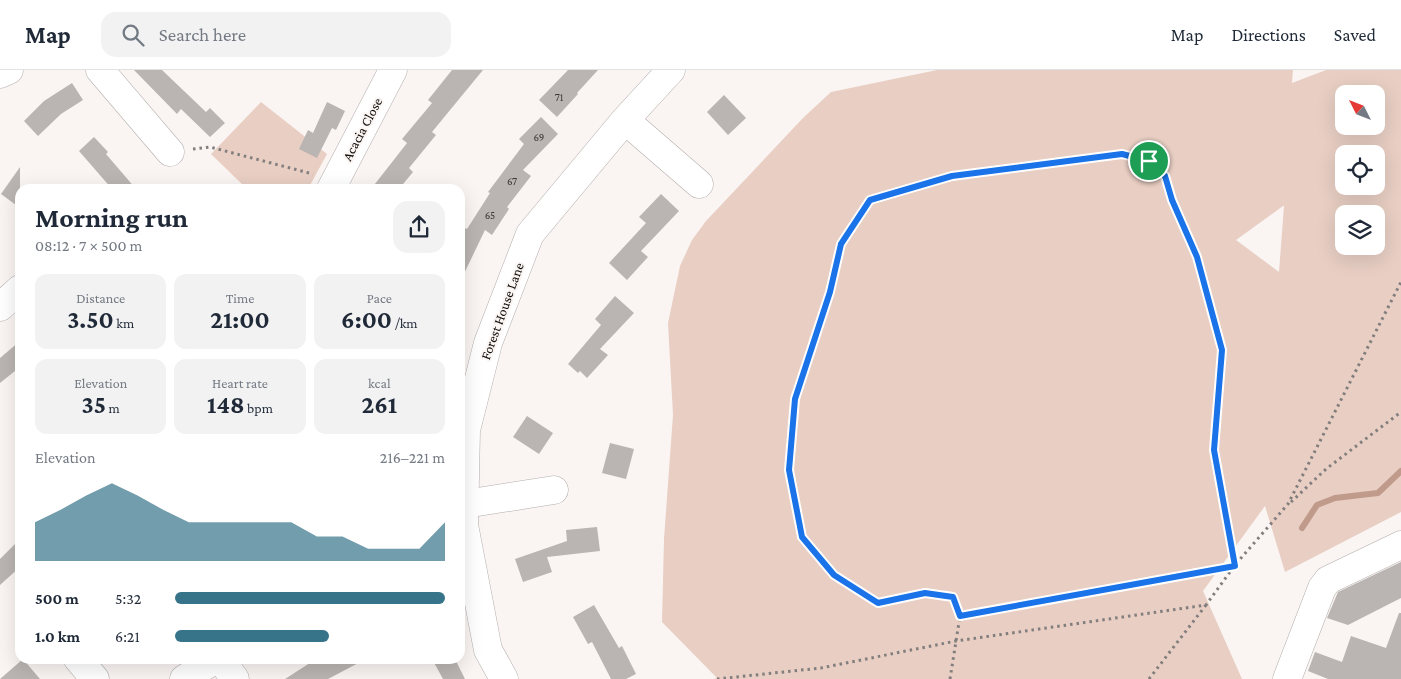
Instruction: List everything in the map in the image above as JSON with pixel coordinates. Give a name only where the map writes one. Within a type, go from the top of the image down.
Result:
[{"type":"street","points":[[0,74],[9,70]]},
{"type":"street","points":[[100,70],[170,152]]},
{"type":"street","name":"Acacia Close","points":[[333,184],[393,70]]},
{"type":"street","name":"Forest House Lane","points":[[465,459],[466,430],[488,343],[530,234],[625,120],[670,70]]},
{"type":"street","points":[[625,120],[699,184]]},
{"type":"street","points":[[0,307],[15,294]]},
{"type":"street","points":[[465,517],[554,490]]},
{"type":"street","name":"Forest House Lane","points":[[465,529],[488,650],[504,679]]},
{"type":"street","points":[[1292,668],[1322,588],[1328,580],[1401,545]]},
{"type":"street","points":[[82,664],[95,679]]},
{"type":"street","points":[[184,679],[210,664]]},
{"type":"street","points":[[222,664],[235,679]]},
{"type":"path","points":[[170,152],[210,146],[333,184]]},
{"type":"path","points":[[950,679],[960,616],[953,597],[925,593],[878,603],[834,575],[802,537],[789,470],[795,399],[830,292],[841,244],[870,200],[952,176],[1122,154],[1149,161],[1165,176],[1172,200],[1197,257],[1222,350],[1214,450],[1235,566]]},
{"type":"path","points":[[1288,504],[1401,282]]},
{"type":"path","points":[[1149,679],[1235,566],[1288,504],[1326,469],[1401,412]]},
{"type":"path","points":[[960,616],[1235,566]]},
{"type":"path","points":[[717,679],[820,668],[956,641],[1206,605]]},
{"type":"shaded area","points":[[937,70],[1293,70],[1292,83],[1326,70],[1401,70],[1401,512],[1285,572],[1265,506],[1203,591],[1242,679],[713,679],[717,678],[662,622],[664,539],[673,415],[668,323],[680,266],[692,240],[706,221],[803,118],[831,92]],"holes":[[[1284,206],[1279,272],[1236,240]]]},
{"type":"shaded area","points":[[261,102],[327,154],[311,184],[242,184],[211,154]]},
{"type":"building","points":[[134,70],[162,70],[206,112],[210,108],[225,123],[210,137],[181,109],[177,114]]},
{"type":"building","points":[[452,70],[483,70],[432,132],[436,135],[409,168],[413,172],[403,184],[375,184],[407,143],[402,139],[432,103],[428,100]]},
{"type":"building","points":[[568,70],[598,70],[557,117],[539,100]]},
{"type":"building","points":[[72,83],[83,100],[61,114],[38,136],[24,121],[44,101]]},
{"type":"building","points":[[724,95],[746,118],[728,135],[707,112]]},
{"type":"building","points":[[327,102],[345,111],[336,130],[332,128],[317,158],[299,149],[308,130],[313,133]]},
{"type":"building","points":[[541,117],[558,134],[523,170],[531,176],[507,207],[509,209],[492,235],[485,230],[465,272],[465,228],[467,229],[490,193],[488,192],[524,144],[519,139]]},
{"type":"building","points":[[94,137],[108,152],[106,154],[132,184],[108,184],[79,151]]},
{"type":"building","points":[[20,167],[20,184],[15,184],[15,204],[1,194]]},
{"type":"building","points":[[661,194],[679,211],[641,251],[648,257],[627,280],[609,263],[646,223],[639,217]]},
{"type":"building","points":[[615,296],[634,313],[600,349],[608,355],[587,378],[568,364],[601,325],[595,319]]},
{"type":"building","points":[[15,345],[15,371],[0,383],[0,358]]},
{"type":"building","points":[[527,416],[553,433],[539,454],[513,437]]},
{"type":"building","points":[[610,443],[634,449],[626,479],[602,473]]},
{"type":"building","points":[[597,527],[600,551],[547,557],[552,572],[523,582],[515,559],[567,541],[566,530]]},
{"type":"building","points":[[15,544],[15,572],[0,585],[0,559]]},
{"type":"building","points":[[1401,562],[1401,598],[1348,625],[1327,618],[1338,592]]},
{"type":"building","points":[[594,605],[619,648],[622,646],[636,674],[626,679],[611,679],[592,642],[588,644],[573,617]]},
{"type":"building","points":[[1399,613],[1401,613],[1401,679],[1328,679],[1308,671],[1315,652],[1342,662],[1351,636],[1386,648]]},
{"type":"building","points":[[17,664],[27,664],[40,679],[0,679]]},
{"type":"building","points":[[308,664],[356,664],[328,679],[285,679]]},
{"type":"building","points":[[435,664],[458,664],[465,679],[443,679]]},
{"type":"waterway","points":[[1302,528],[1317,505],[1335,498],[1378,493],[1401,471]]},
{"type":"route","points":[[1122,154],[1149,161],[1165,176],[1172,200],[1197,257],[1222,350],[1214,450],[1235,566],[960,616],[953,597],[925,593],[878,603],[834,575],[802,537],[789,470],[795,399],[830,292],[841,244],[870,200],[952,176],[1122,154]]}]
